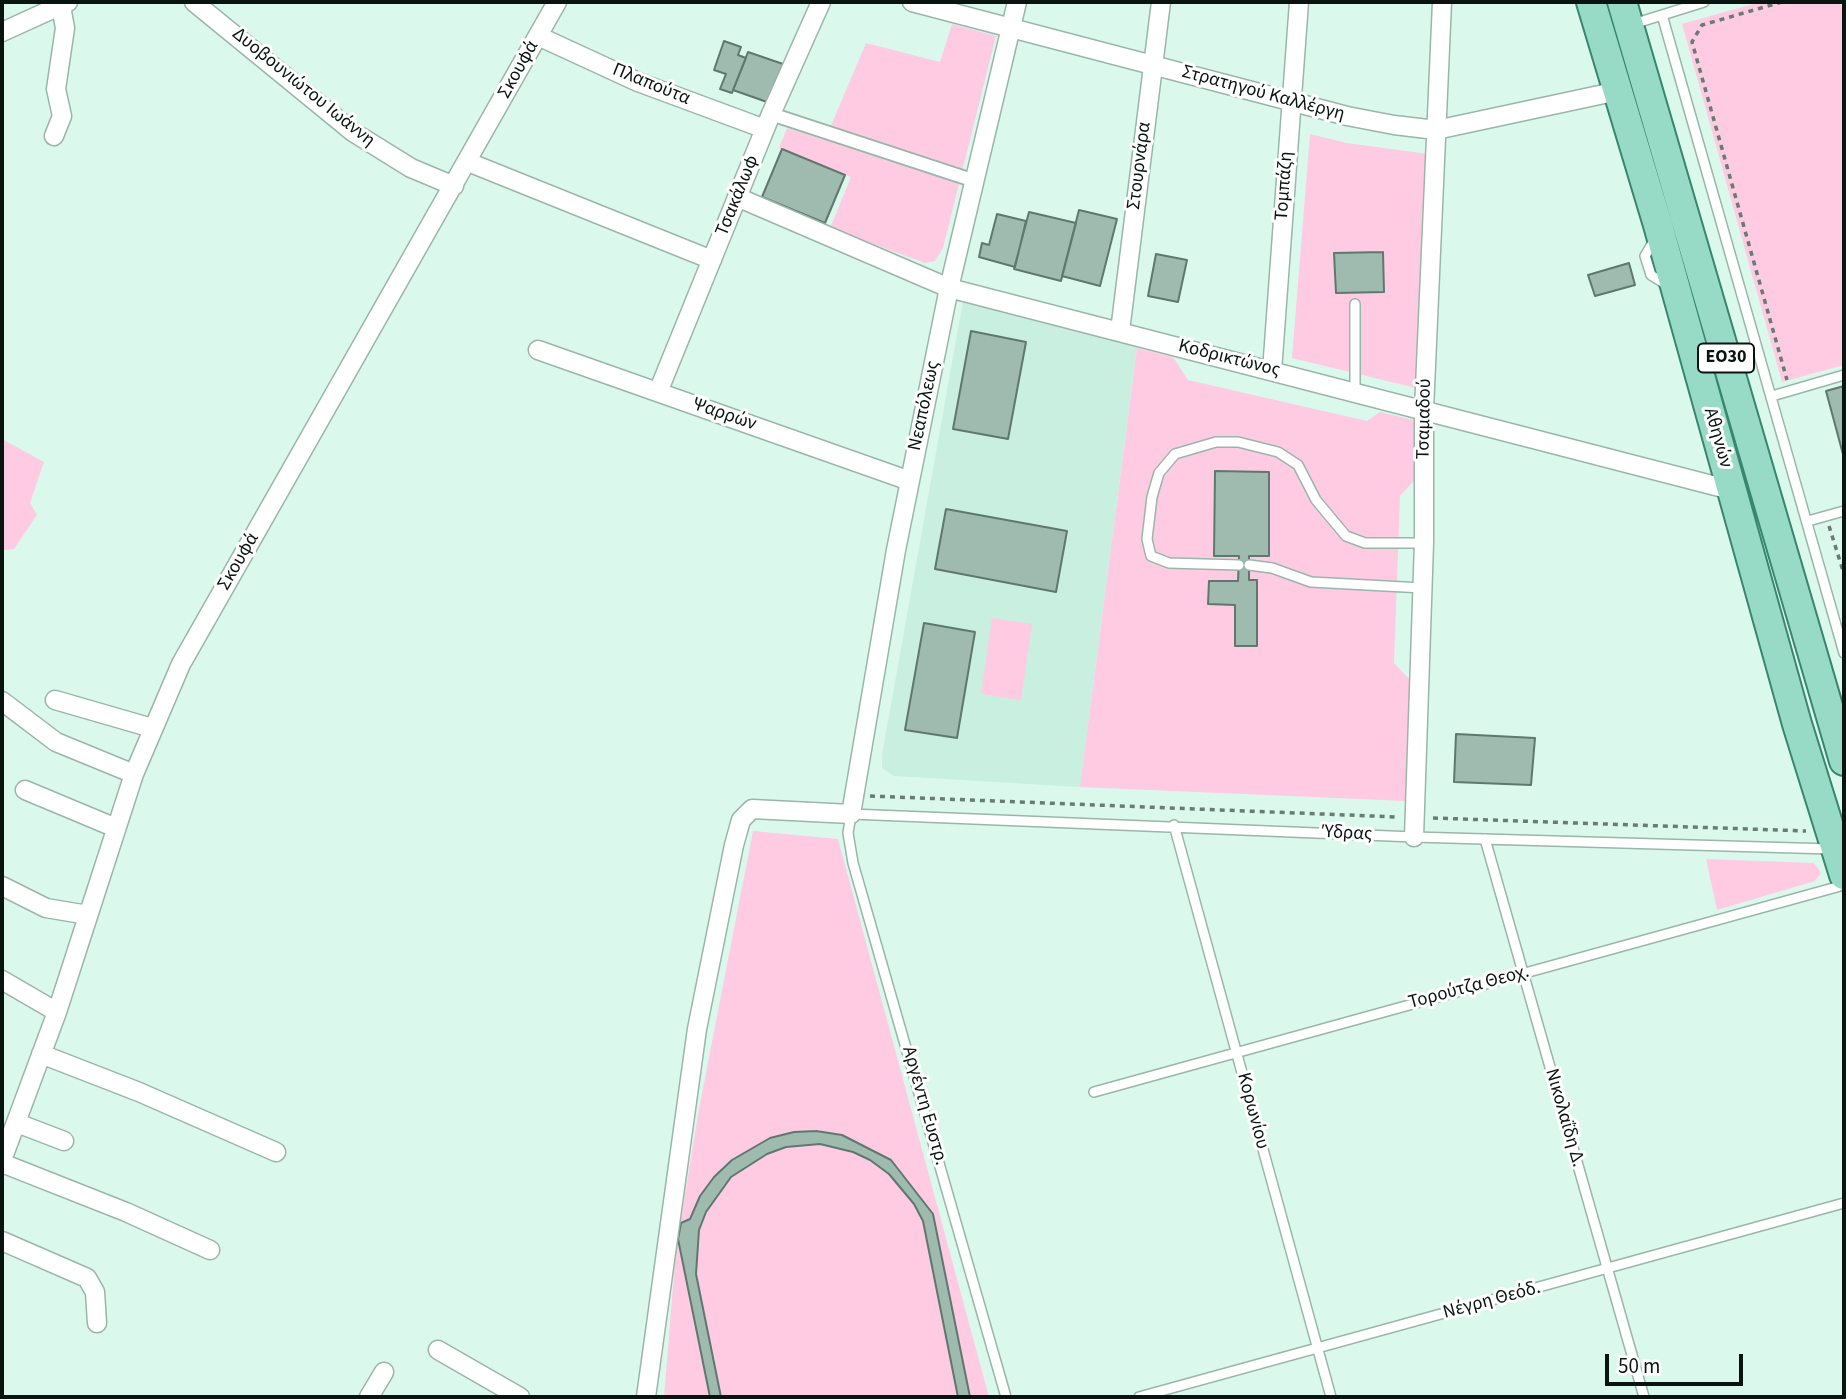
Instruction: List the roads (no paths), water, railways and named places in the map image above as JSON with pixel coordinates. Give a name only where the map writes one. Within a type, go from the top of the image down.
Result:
[{"type":"main road","name":"Αθηνών","points":[[1591,2],[1660,232],[1731,490],[1839,851]]},
{"type":"main road","name":"Αθηνών","points":[[1626,13],[1844,761]]},
{"type":"street","name":"Δυοβουνιώτου Ιωάννη","points":[[194,2],[353,132],[411,168],[454,186]]},
{"type":"street","name":"Σκουφά","points":[[2,1161],[57,1012],[134,774],[181,664],[558,2]]},
{"type":"street","name":"Τσακάλωφ","points":[[658,392],[768,121],[821,2]]},
{"type":"street","name":"Στρατηγού Καλλέργη","points":[[912,2],[1363,120],[1436,130],[1618,91]]},
{"type":"street","name":"Νεαπόλεως","points":[[852,804],[910,481],[949,288],[1017,2]]},
{"type":"street","name":"Στουρνάρα","points":[[1120,331],[1161,2]]},
{"type":"street","name":"Τομπάζη","points":[[1272,371],[1299,2]]},
{"type":"street","name":"Τσαμαδού","points":[[1413,837],[1423,588],[1424,410],[1442,2]]},
{"type":"street","points":[[2,32],[65,4],[65,28],[56,89],[62,116],[54,136]]},
{"type":"street","name":"Πλαπούτα","points":[[538,36],[638,82],[975,181]]},
{"type":"street","points":[[468,162],[712,260]]},
{"type":"street","name":"Κοδρικτώνος","points":[[737,197],[949,288],[1731,490]]},
{"type":"street","name":"Ψαρρών","points":[[538,350],[910,481]]},
{"type":"street","points":[[55,700],[152,728]]},
{"type":"street","points":[[2,701],[56,742],[134,774]]},
{"type":"street","points":[[25,790],[116,828]]},
{"type":"street","points":[[646,1397],[697,1029],[741,820],[752,809],[852,804]]},
{"type":"street","points":[[2,886],[46,908],[88,915]]},
{"type":"street","points":[[2,980],[57,1012]]},
{"type":"street","points":[[41,1054],[130,1088],[276,1152]]},
{"type":"street","points":[[17,1123],[64,1142]]},
{"type":"street","points":[[2,1161],[126,1212],[209,1250]]},
{"type":"street","points":[[2,1241],[87,1278],[96,1292],[97,1322]]},
{"type":"street","points":[[438,1350],[520,1397]]},
{"type":"street","points":[[369,1397],[384,1372]]},
{"type":"lane","points":[[1626,13],[1662,15],[1704,2]]},
{"type":"lane","points":[[1662,15],[1844,653]]},
{"type":"lane","points":[[1355,304],[1355,391]]},
{"type":"lane","points":[[1772,396],[1844,375]]},
{"type":"lane","points":[[1423,588],[1311,582],[1272,568],[1244,565],[1162,563],[1151,556],[1147,539],[1152,497],[1159,473],[1175,454],[1216,442],[1238,442],[1278,452],[1298,465],[1316,500],[1346,536],[1366,543],[1424,543]]},
{"type":"lane","points":[[1808,521],[1844,511]]},
{"type":"lane","name":"Ύδρας","points":[[852,804],[1413,837],[1839,851]]},
{"type":"lane","name":"Αργέντη Ευστρ.","points":[[852,804],[848,833],[853,863],[1006,1397]]},
{"type":"lane","name":"Κορωνίου","points":[[1174,825],[1331,1397]]},
{"type":"lane","name":"Νικολαΐδη Δ.","points":[[1485,839],[1644,1397]]},
{"type":"lane","name":"Τορούτζα Θεοχ.","points":[[1094,1091],[1844,885]]},
{"type":"lane","name":"Νέγρη Θεόδ.","points":[[1139,1397],[1844,1203]]}]
